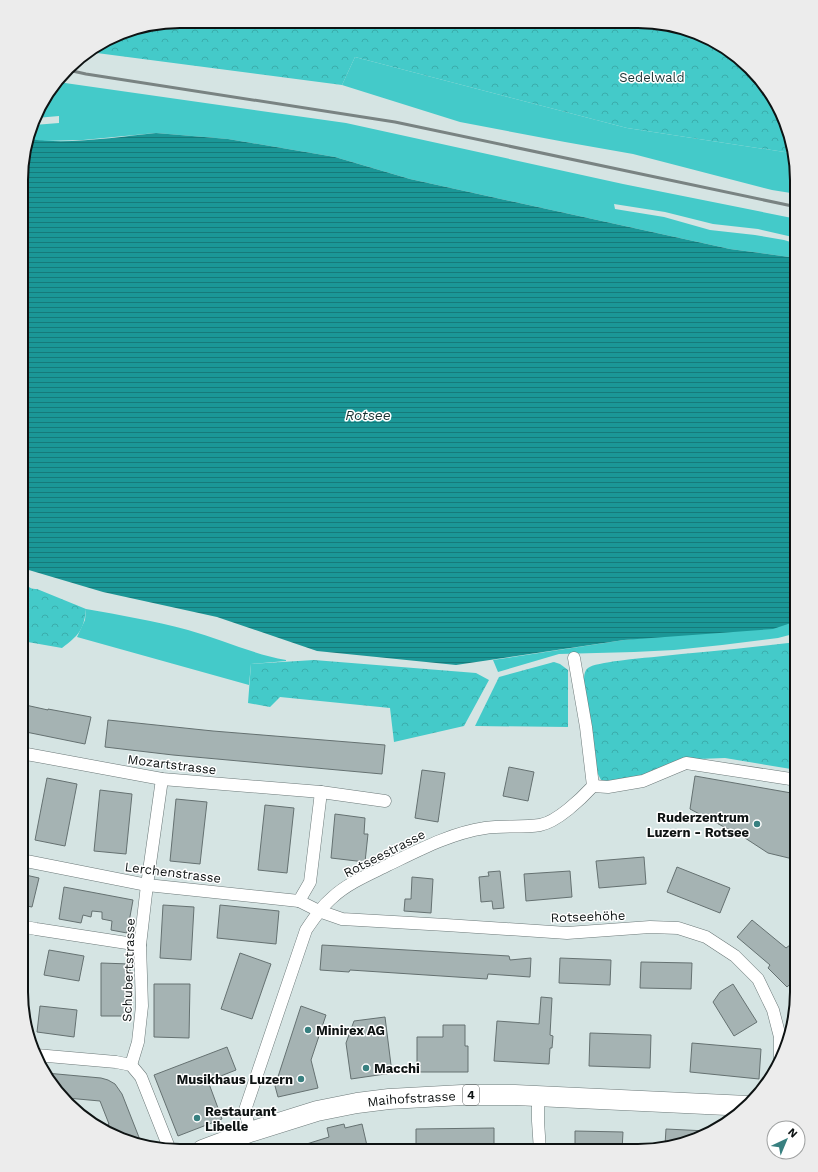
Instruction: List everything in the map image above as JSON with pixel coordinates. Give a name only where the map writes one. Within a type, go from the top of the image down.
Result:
[{"type":"main road","name":"Maihofstrasse","points":[[218,1144],[250,1132],[317,1111],[364,1102],[396,1099],[446,1096],[538,1096],[738,1106]]},
{"type":"street","points":[[574,658],[586,728],[593,786],[608,787],[642,781],[686,763],[790,779]]},
{"type":"street","name":"Mozartstrasse","points":[[28,754],[162,779],[321,792],[385,801]]},
{"type":"street","name":"Schubertstrasse","points":[[131,1065],[138,1042],[142,1006],[140,946],[162,779]]},
{"type":"street","name":"Rotseestrasse","points":[[250,1132],[245,1110],[306,930],[319,911],[334,896],[359,879],[425,847],[458,834],[485,828],[541,825],[551,822],[566,811],[593,786]]},
{"type":"street","points":[[299,901],[310,882],[321,792]]},
{"type":"street","name":"Lerchenstrasse","points":[[28,861],[147,885],[299,901],[319,911]]},
{"type":"street","name":"Rotseehöhe","points":[[319,911],[342,919],[567,933],[650,927],[678,928],[706,937],[735,956],[758,979],[773,1010],[780,1037],[780,1046]]},
{"type":"street","points":[[28,927],[140,946]]},
{"type":"street","points":[[42,1056],[116,1062],[131,1065],[141,1076],[168,1144]]},
{"type":"street","points":[[538,1096],[540,1144]]},
{"type":"green space","name":"Sedelwald","points":[[170,28],[657,29],[687,36],[714,48],[738,66],[759,88],[770,104],[782,131],[787,152],[627,128],[355,57],[342,85],[97,53],[104,48],[131,36]]},
{"type":"green space","points":[[355,57],[627,128],[787,152],[790,170],[790,193],[772,190],[633,154],[460,122],[342,85]]},
{"type":"green space","points":[[64,83],[346,123],[623,184],[790,218],[790,236],[758,229],[713,224],[665,212],[614,204],[615,209],[664,217],[710,230],[784,240],[790,242],[790,257],[730,249],[410,179],[335,157],[228,139],[156,133],[83,140],[42,141],[33,140],[39,125],[59,123],[59,116],[42,117],[48,104]]},
{"type":"green space","points":[[28,586],[32,589],[37,589],[86,609],[84,622],[79,632],[62,648],[28,642]]},
{"type":"green space","points":[[86,609],[188,630],[286,661],[251,664],[249,685],[77,637],[85,620]]},
{"type":"green space","points":[[790,622],[790,635],[778,638],[674,650],[559,654],[498,672],[493,660],[624,640]]},
{"type":"green space","points":[[790,643],[790,769],[725,758],[698,759],[624,781],[604,783],[601,780],[596,770],[584,682],[585,672],[588,668],[600,664],[620,661]]},
{"type":"green space","points":[[314,660],[476,673],[489,680],[464,726],[394,742],[390,708],[280,697],[270,707],[248,703],[251,664]]},
{"type":"green space","points":[[554,662],[560,664],[568,670],[568,727],[475,726],[499,677]]},
{"type":"water","name":"Rotsee","points":[[156,133],[228,139],[335,157],[410,179],[730,249],[790,257],[790,623],[773,629],[624,640],[456,665],[317,651],[217,617],[103,592],[28,570],[29,161],[33,140],[76,141]]},
{"type":"building","points":[[28,706],[91,717],[85,744],[28,732]]},
{"type":"building","points":[[108,720],[213,731],[385,745],[382,774],[173,755],[105,747]]},
{"type":"building","points":[[509,767],[534,772],[528,801],[503,796]]},
{"type":"building","points":[[422,770],[445,773],[438,822],[415,818]]},
{"type":"building","name":"Ruderzentrum Luzern - Rotsee","points":[[695,776],[790,793],[790,858],[768,853],[745,838],[690,809]]},
{"type":"building","points":[[47,778],[77,784],[65,846],[35,840]]},
{"type":"building","points":[[100,790],[132,794],[126,854],[94,851]]},
{"type":"building","points":[[176,799],[207,802],[200,864],[170,861]]},
{"type":"building","points":[[265,805],[294,808],[287,873],[258,870]]},
{"type":"building","points":[[335,814],[365,818],[364,834],[368,834],[365,862],[331,858]]},
{"type":"building","points":[[644,857],[646,884],[599,888],[596,861]]},
{"type":"building","points":[[677,867],[730,888],[720,913],[667,892]]},
{"type":"building","points":[[500,871],[504,908],[493,909],[492,901],[481,902],[479,877],[489,876],[488,872]]},
{"type":"building","points":[[570,871],[572,897],[526,901],[524,874]]},
{"type":"building","points":[[28,876],[39,878],[32,907],[28,906]]},
{"type":"building","points":[[412,877],[433,879],[431,913],[404,911],[405,899],[411,899]]},
{"type":"building","points":[[64,887],[133,900],[127,933],[111,930],[112,921],[102,919],[102,912],[92,911],[91,917],[83,915],[81,923],[59,919]]},
{"type":"building","points":[[163,905],[194,907],[191,960],[160,958]]},
{"type":"building","points":[[220,905],[279,911],[276,944],[217,938]]},
{"type":"building","points":[[752,920],[786,948],[790,945],[790,984],[787,987],[768,968],[770,965],[737,937]]},
{"type":"building","points":[[322,945],[509,956],[510,960],[531,958],[530,977],[488,974],[487,979],[350,970],[349,972],[320,970]]},
{"type":"building","points":[[49,950],[84,956],[79,981],[44,975]]},
{"type":"building","points":[[240,953],[271,964],[252,1019],[221,1009]]},
{"type":"building","points":[[560,958],[611,960],[610,985],[559,983]]},
{"type":"building","points":[[641,962],[692,963],[691,989],[640,988]]},
{"type":"building","points":[[101,963],[130,964],[130,1016],[101,1016]]},
{"type":"building","points":[[154,984],[190,984],[189,1038],[154,1037]]},
{"type":"building","points":[[733,984],[757,1022],[734,1036],[713,1002],[720,992]]},
{"type":"building","points":[[541,997],[552,998],[550,1035],[553,1036],[552,1048],[550,1048],[549,1064],[494,1061],[497,1021],[539,1024]]},
{"type":"building","points":[[40,1006],[77,1010],[74,1037],[37,1032]]},
{"type":"building","points":[[301,1006],[326,1015],[311,1060],[318,1088],[278,1097],[275,1086]]},
{"type":"building","points":[[385,1017],[392,1073],[351,1079],[346,1043],[354,1021]]},
{"type":"building","points":[[443,1025],[465,1025],[465,1046],[468,1046],[468,1072],[417,1072],[417,1037],[443,1037]]},
{"type":"building","points":[[590,1033],[651,1035],[650,1068],[589,1066]]},
{"type":"building","points":[[692,1043],[761,1049],[759,1079],[690,1072]]},
{"type":"building","points":[[227,1047],[236,1070],[208,1081],[222,1119],[178,1136],[154,1075]]},
{"type":"building","points":[[52,1074],[101,1078],[115,1084],[122,1094],[139,1139],[109,1126],[100,1101],[72,1098],[59,1084]]},
{"type":"building","points":[[344,1124],[345,1128],[362,1124],[367,1144],[307,1144],[329,1137],[327,1128]]},
{"type":"building","points":[[494,1128],[494,1144],[416,1144],[416,1129]]},
{"type":"building","points":[[666,1129],[699,1131],[687,1136],[665,1141]]},
{"type":"building","points":[[575,1131],[623,1132],[622,1144],[575,1144]]},
{"type":"railway","points":[[75,71],[395,122],[790,206]]},
{"type":"place","name":"Ruderzentrum Luzern - Rotsee","points":[[757,824]]},
{"type":"place","name":"Minirex AG","points":[[308,1030]]},
{"type":"place","name":"Macchi","points":[[366,1068]]},
{"type":"place","name":"Musikhaus Luzern","points":[[301,1079]]},
{"type":"place","name":"Restaurant Libelle","points":[[197,1118]]}]
